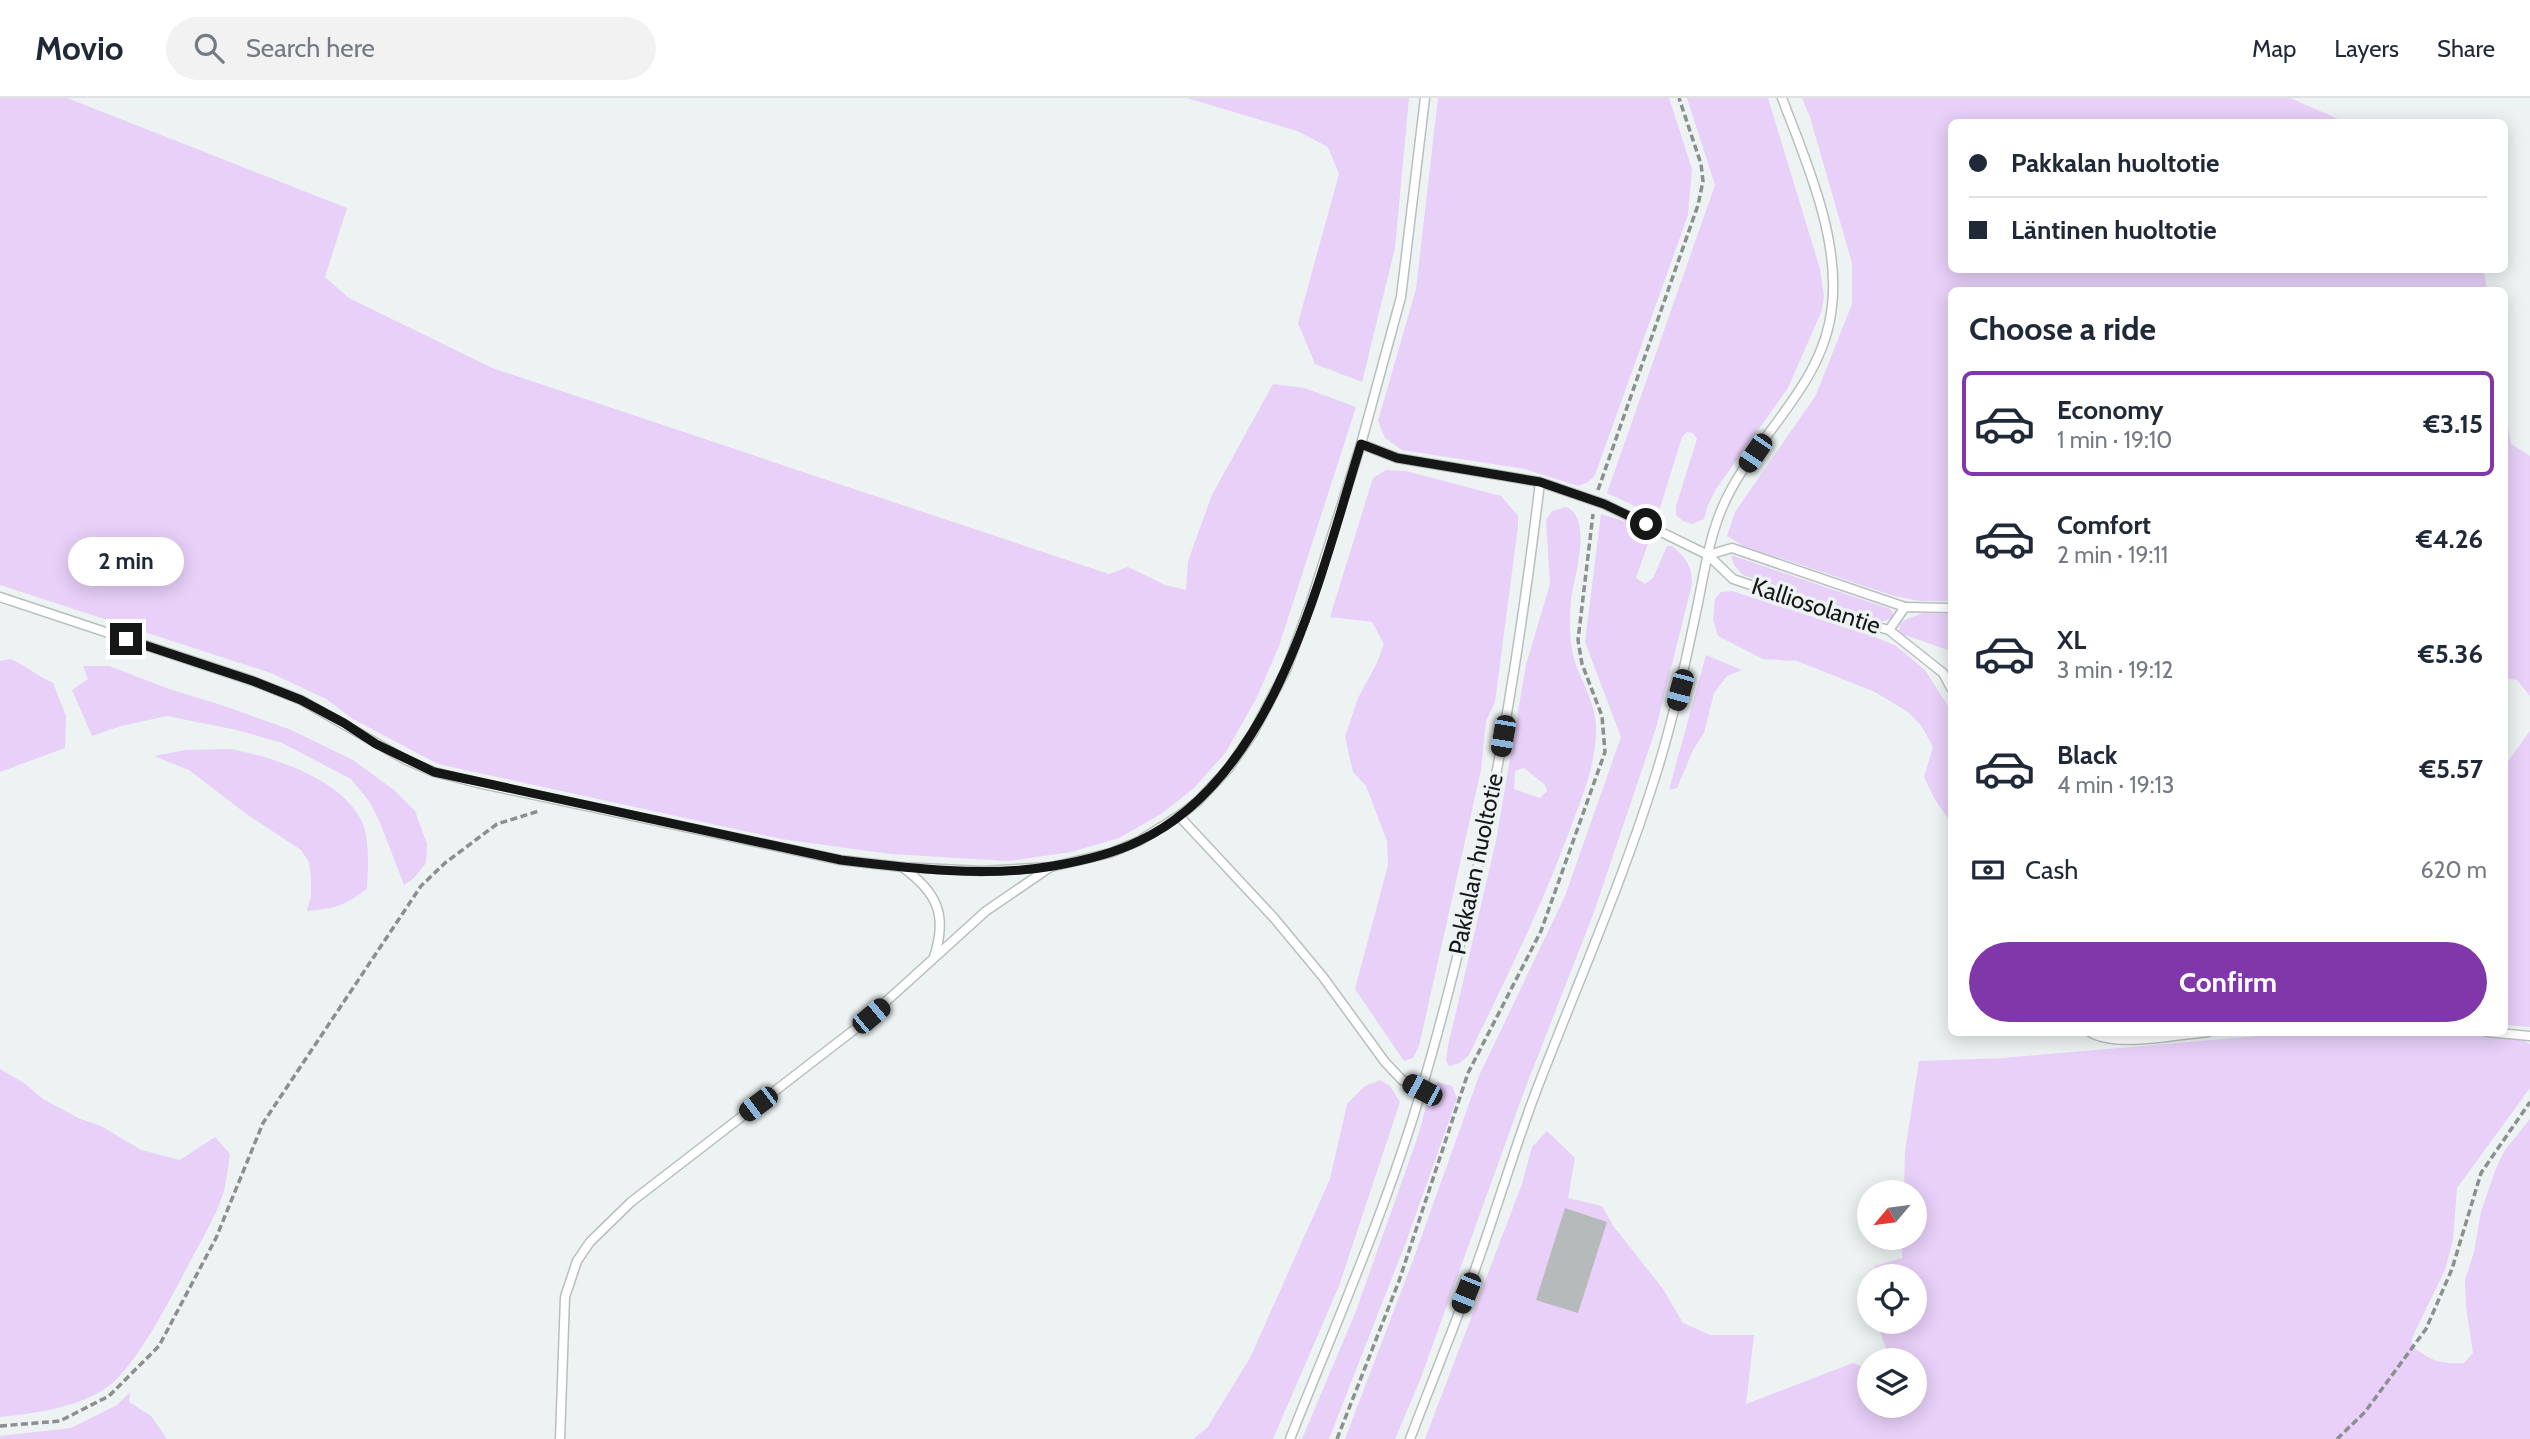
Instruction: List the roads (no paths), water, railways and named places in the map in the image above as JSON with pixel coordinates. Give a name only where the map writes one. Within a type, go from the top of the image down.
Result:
[{"type":"lane","points":[[0,597],[289,695],[344,723],[376,744],[434,772],[841,860],[902,867],[981,871],[1051,867],[1110,853],[1139,841],[1180,816],[1198,801],[1228,769],[1265,714],[1286,670],[1307,614],[1361,444],[1401,297],[1425,98]]},
{"type":"lane","points":[[1410,1439],[1476,1268],[1534,1097],[1624,869],[1645,807],[1680,690],[1708,555],[1720,514],[1732,486],[1814,366],[1826,337],[1832,306],[1833,264],[1825,226],[1783,98]]},
{"type":"lane","points":[[1361,444],[1397,458],[1540,482],[1594,501],[1708,555],[1732,548],[1905,607],[1948,608]]},
{"type":"lane","name":"Pakkalan huoltotie","points":[[1290,1439],[1383,1202],[1422,1090],[1442,1016],[1493,791],[1527,590],[1540,482]]},
{"type":"lane","name":"Kalliosolantie","points":[[1708,555],[1733,579],[1889,630],[1943,673],[1948,682]]},
{"type":"lane","points":[[1889,630],[1905,607]]},
{"type":"lane","points":[[1180,816],[1323,977],[1385,1062],[1402,1080],[1422,1090]]},
{"type":"lane","points":[[902,867],[923,882],[935,901],[940,921],[940,939],[933,960]]},
{"type":"lane","points":[[560,1439],[565,1297],[578,1261],[590,1242],[631,1202],[859,1026],[986,911],[1051,867]]},
{"type":"lane","points":[[2508,1034],[2530,1036]]},
{"type":"lane","points":[[2096,1036],[2133,1040],[2170,1036]]}]
